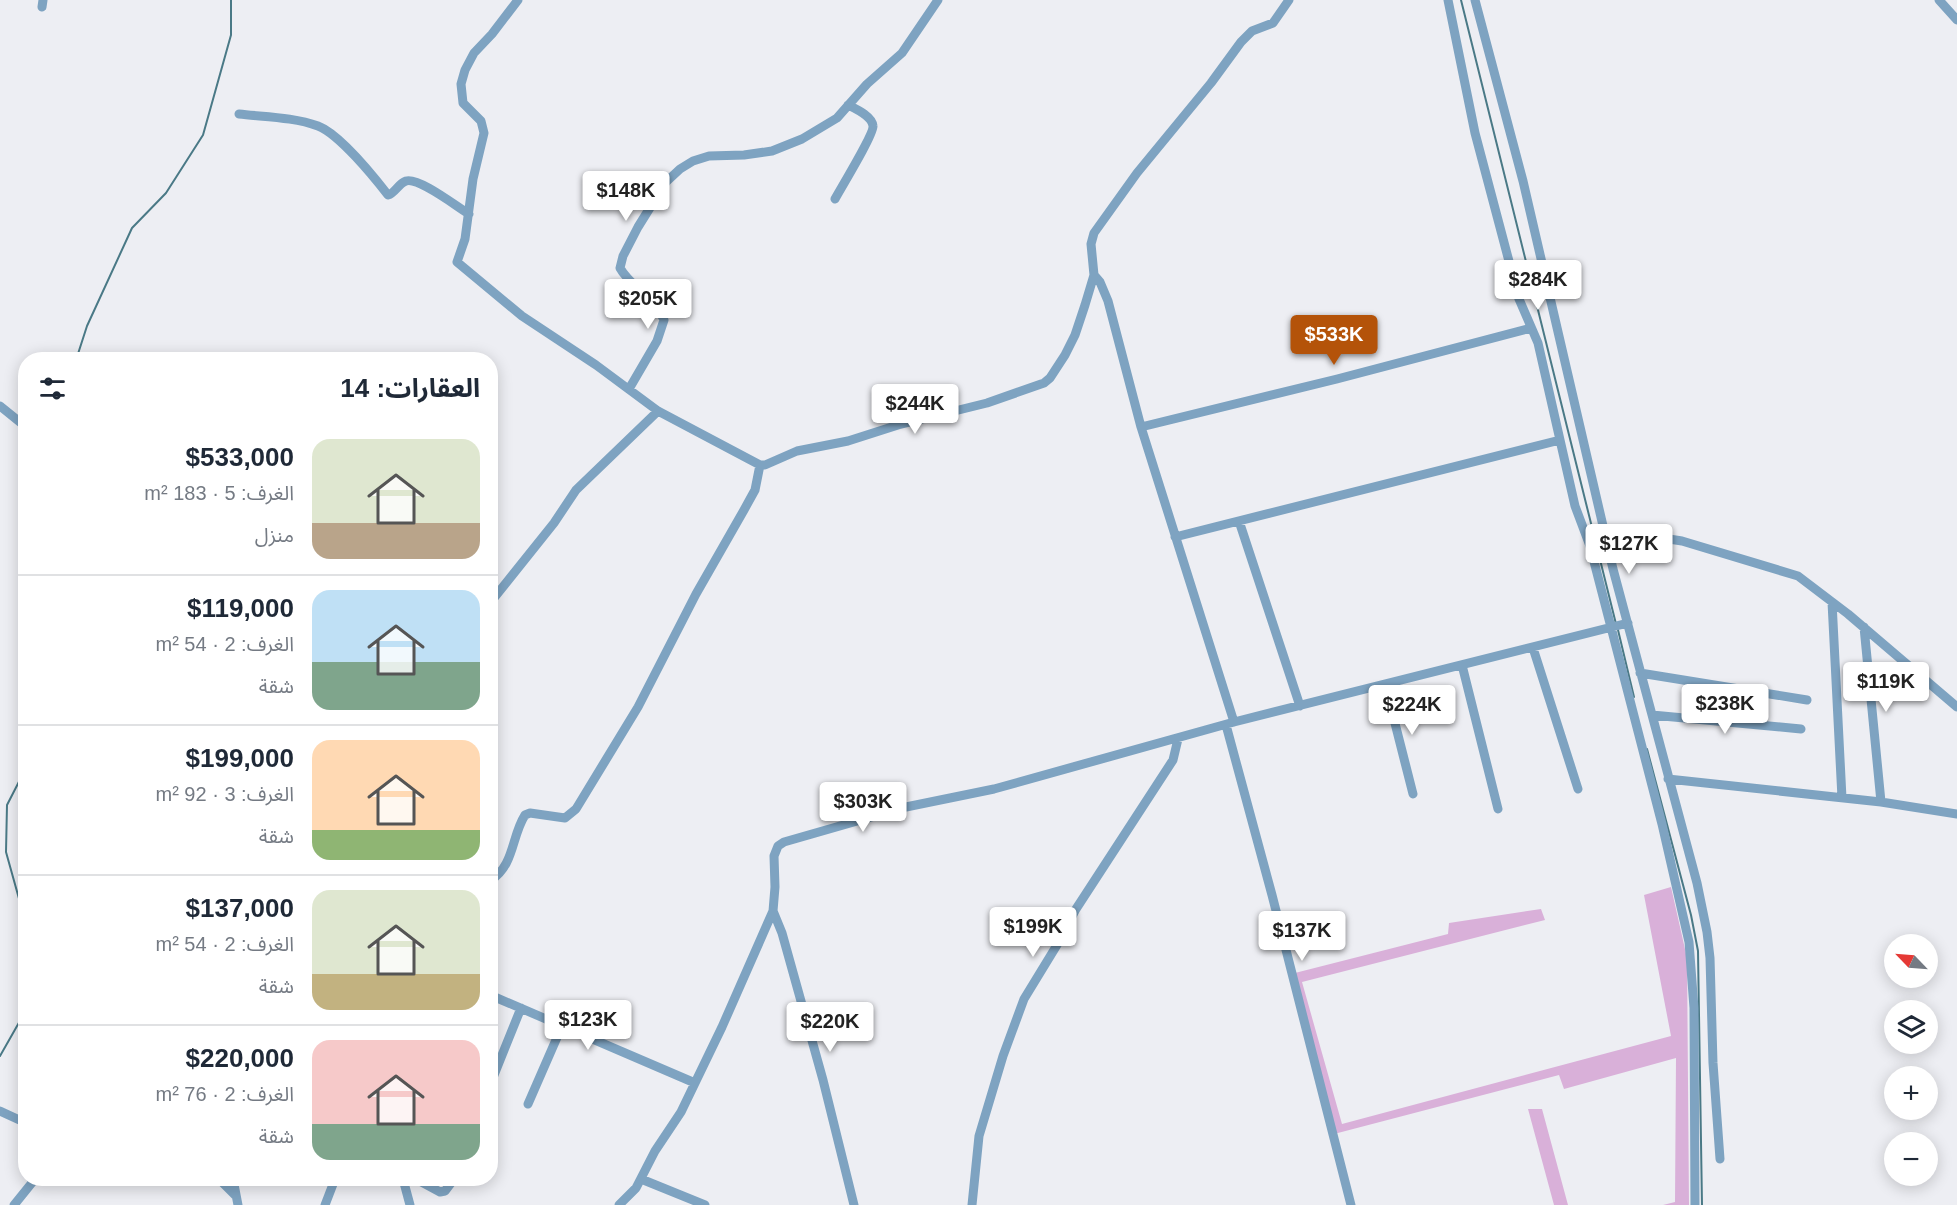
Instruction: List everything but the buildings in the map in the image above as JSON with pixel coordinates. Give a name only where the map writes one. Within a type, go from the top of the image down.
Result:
[{"type":"street","points":[[518,0],[474,53],[461,84],[463,103],[481,121],[484,128],[473,179],[465,239],[457,257],[458,263],[522,316],[658,411],[760,465],[771,464],[797,451],[848,441],[897,425],[987,403],[1044,383],[1055,372],[1075,335],[1094,275],[1090,244],[1094,233],[1240,42],[1252,31],[1273,23],[1289,0]]},
{"type":"street","points":[[628,389],[657,341],[664,320],[648,297],[624,275],[620,268],[621,261],[638,227],[666,182],[686,164],[698,159],[772,151],[802,139],[837,118],[867,84],[902,53],[938,0]]},
{"type":"street","points":[[1448,0],[1475,132],[1518,299],[1538,343],[1575,506],[1640,673],[1697,883],[1707,932],[1720,1159]]},
{"type":"street","points":[[1474,0],[1523,181],[1604,529],[1619,624],[1689,942],[1694,1008],[1695,1205]]},
{"type":"street","points":[[1939,0],[1957,20]]},
{"type":"street","points":[[835,199],[853,163],[871,136],[873,127],[869,119],[848,105]]},
{"type":"street","points":[[239,114],[297,121],[322,127],[334,135],[388,195],[405,182],[412,181],[426,186],[469,214]]},
{"type":"street","points":[[1094,275],[1100,282],[1108,301],[1141,427],[1230,724],[1351,1205]]},
{"type":"street","points":[[1141,427],[1337,380],[1532,328]]},
{"type":"street","points":[[0,406],[18,421]]},
{"type":"street","points":[[498,593],[554,524],[576,490],[658,411]]},
{"type":"street","points":[[1175,537],[1560,440]]},
{"type":"street","points":[[498,877],[506,866],[525,814],[565,818],[576,808],[626,727],[696,594],[755,489],[760,465]]},
{"type":"street","points":[[1239,520],[1300,706]]},
{"type":"street","points":[[1604,529],[1682,541],[1798,576],[1864,627],[1957,707]]},
{"type":"street","points":[[1832,602],[1842,798]]},
{"type":"street","points":[[620,1205],[636,1188],[655,1151],[681,1112],[722,1028],[773,911],[775,851],[778,846],[789,839],[906,807],[994,789],[1230,724],[1533,648],[1619,624]]},
{"type":"street","points":[[1864,627],[1881,802]]},
{"type":"street","points":[[1533,648],[1578,789]]},
{"type":"street","points":[[1462,665],[1498,809]]},
{"type":"street","points":[[1640,673],[1808,700]]},
{"type":"street","points":[[1385,684],[1413,794]]},
{"type":"street","points":[[1652,715],[1801,729]]},
{"type":"street","points":[[972,1205],[979,1137],[1003,1056],[1024,999],[1076,909],[1173,760],[1178,739]]},
{"type":"street","points":[[1668,779],[1881,802],[1957,814]]},
{"type":"street","points":[[773,911],[782,933],[820,1069],[854,1205]]},
{"type":"street","points":[[498,998],[695,1083]]},
{"type":"street","points":[[498,1065],[521,1008]]},
{"type":"street","points":[[528,1104],[562,1026]]},
{"type":"street","points":[[0,1111],[18,1119]]},
{"type":"street","points":[[641,1179],[705,1205]]},
{"type":"street","points":[[14,1205],[29,1186]]},
{"type":"street","points":[[225,1186],[237,1201]]},
{"type":"street","points":[[234,1186],[237,1201]]},
{"type":"street","points":[[325,1205],[332,1186]]},
{"type":"street","points":[[405,1186],[410,1205]]},
{"type":"street","points":[[429,1186],[440,1192],[445,1191],[449,1186]]},
{"type":"shaded area","points":[[1671,887],[1687,958],[1689,1205],[1663,1205],[1675,1202],[1676,1058],[1564,1089],[1559,1075],[1334,1134],[1291,974],[1448,934],[1449,923],[1541,909],[1545,920],[1302,982],[1342,1124],[1671,1036],[1644,895]]},
{"type":"shaded area","points":[[1528,1109],[1542,1109],[1568,1205],[1554,1205]]},
{"type":"waterway","points":[[79,352],[87,326],[132,228],[166,193],[203,135],[231,35],[231,0]]},
{"type":"waterway","points":[[1461,0],[1616,624]]},
{"type":"waterway","points":[[1618,630],[1634,697]]},
{"type":"waterway","points":[[1647,749],[1691,915],[1698,951],[1702,1205]]},
{"type":"waterway","points":[[18,784],[7,805],[6,852],[18,895]]},
{"type":"waterway","points":[[0,1056],[18,1024]]}]
